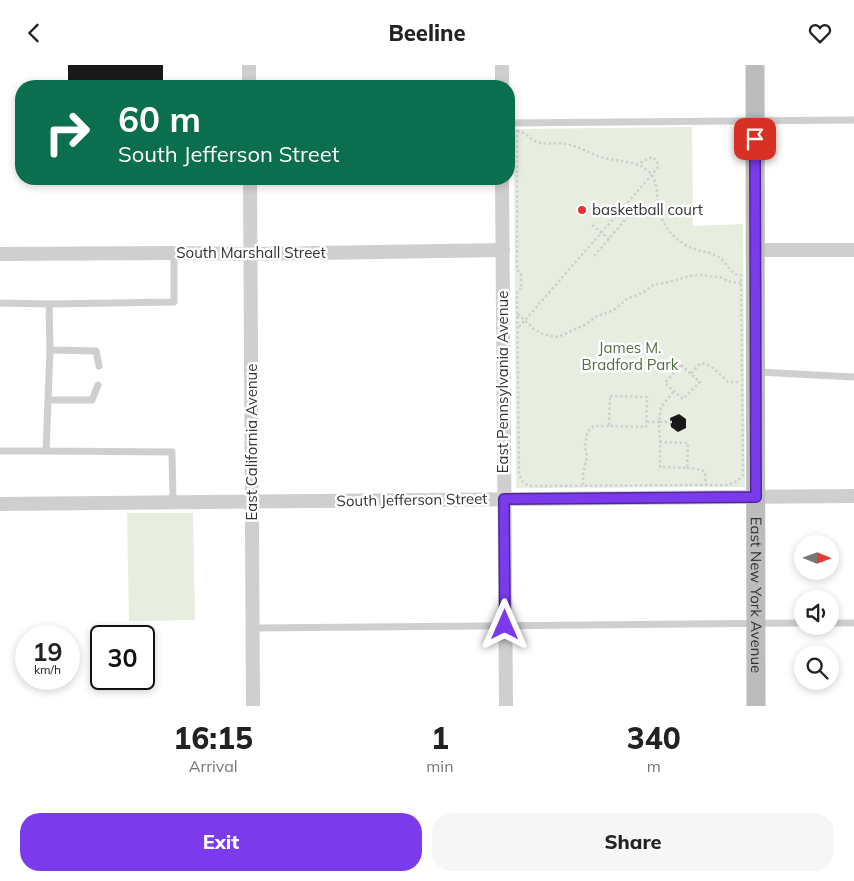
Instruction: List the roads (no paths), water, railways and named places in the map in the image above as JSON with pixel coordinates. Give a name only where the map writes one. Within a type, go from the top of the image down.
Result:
[{"type":"street","points":[[249,65],[249,80]]},
{"type":"street","points":[[502,65],[502,80]]},
{"type":"street","name":"East New York Avenue","points":[[755,65],[756,250],[749,377],[756,497],[756,706]]},
{"type":"street","name":"East California Avenue","points":[[250,185],[253,706]]},
{"type":"street","name":"East Pennsylvania Avenue","points":[[502,185],[506,706]]},
{"type":"street","name":"South Marshall Street","points":[[0,254],[251,254],[503,250]]},
{"type":"street","points":[[756,250],[854,250]]},
{"type":"street","name":"South Jefferson Street","points":[[0,504],[854,495]]},
{"type":"lane","points":[[515,123],[854,120]]},
{"type":"lane","points":[[0,303],[174,302],[174,253]]},
{"type":"lane","points":[[46,451],[49,400],[49,304]]},
{"type":"lane","points":[[50,350],[96,351],[99,366]]},
{"type":"lane","points":[[749,377],[854,377]]},
{"type":"lane","points":[[49,400],[92,401],[98,385]]},
{"type":"lane","points":[[0,451],[172,452],[173,503]]},
{"type":"lane","points":[[252,628],[794,623]]},
{"type":"lane","points":[[839,623],[854,623]]},
{"type":"place","name":"basketball court","points":[[582,210]]},
{"type":"park label","name":"James M. Bradford Park","points":[[630,356]]}]
